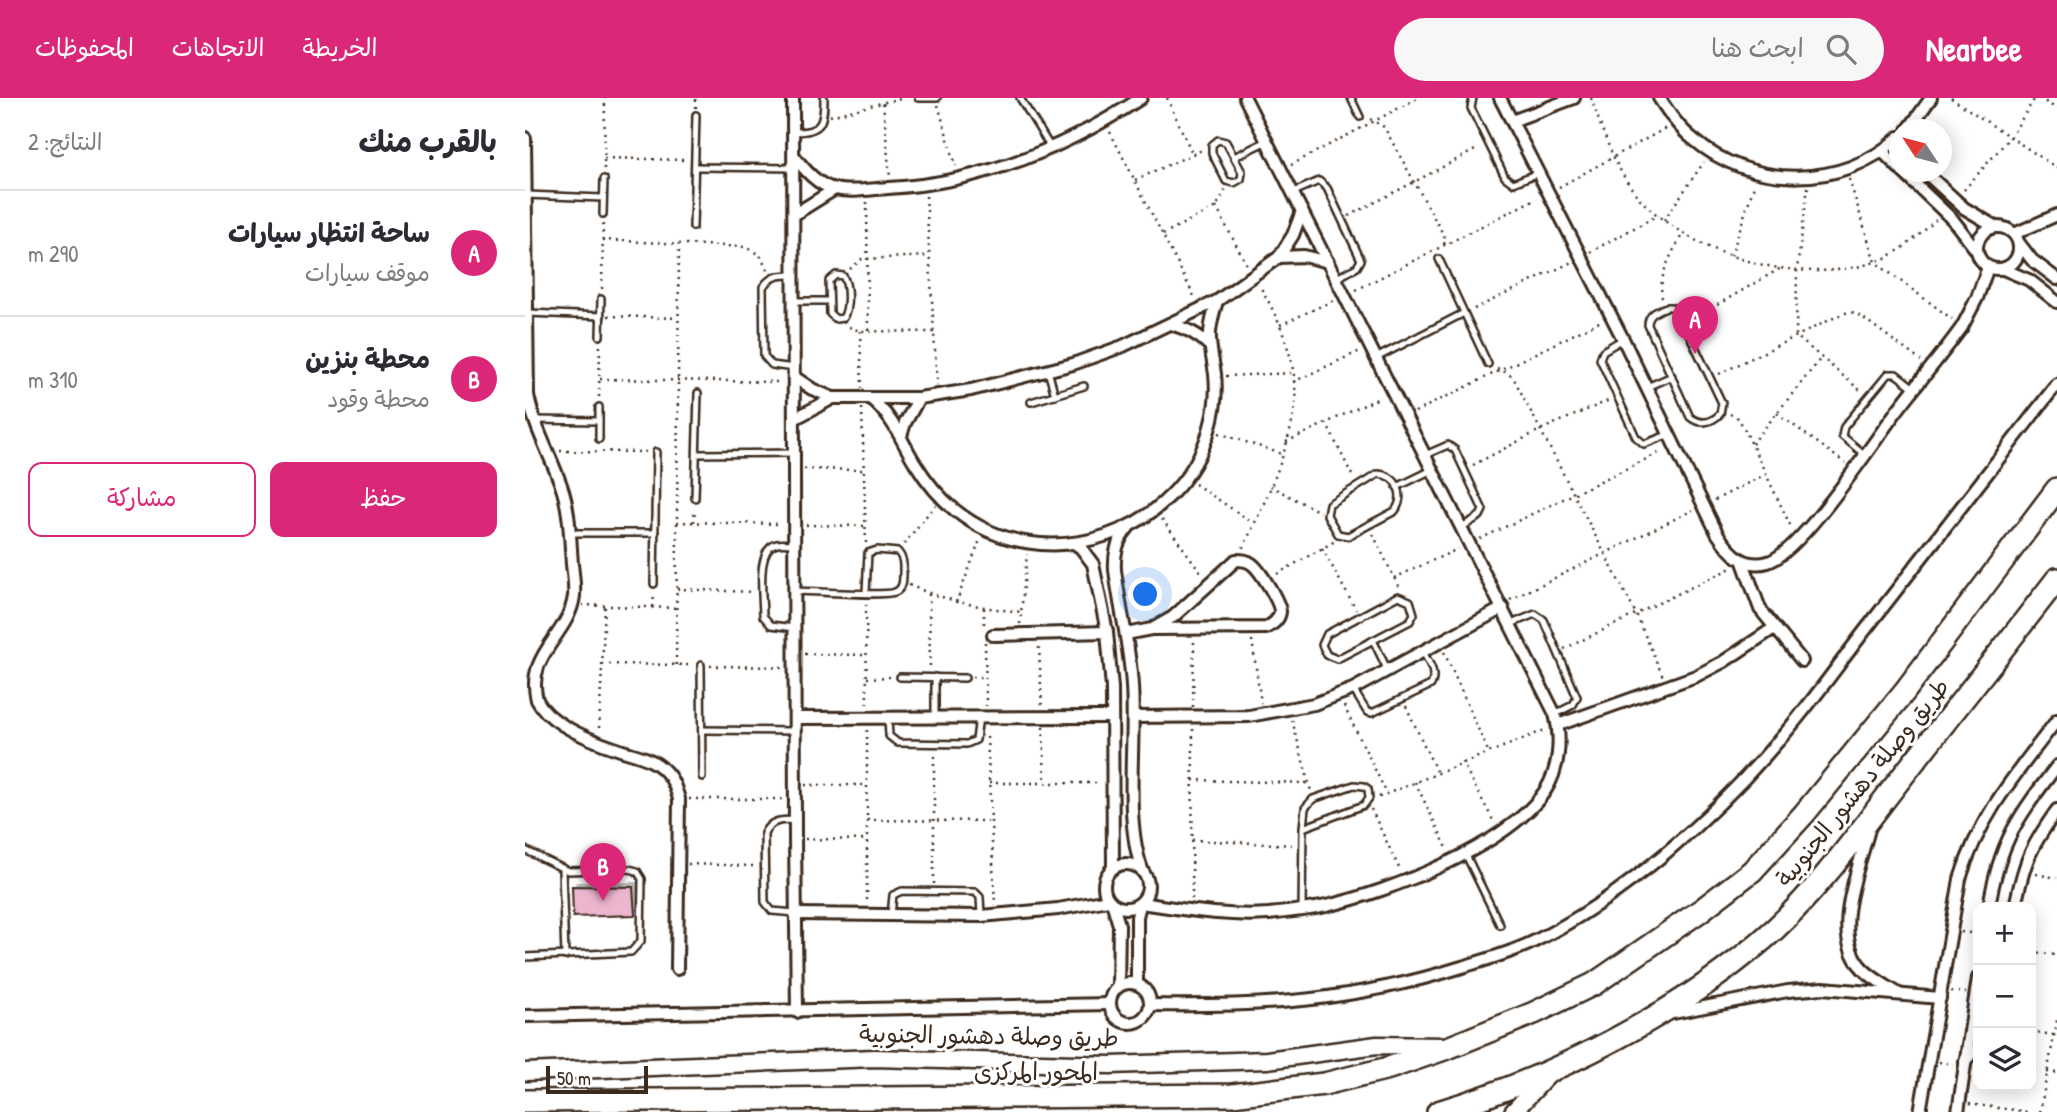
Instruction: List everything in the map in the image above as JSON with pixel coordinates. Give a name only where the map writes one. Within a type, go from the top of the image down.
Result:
[{"type":"highway","name":"طريق وصلة دهشور الجنوبية","points":[[1534,1013],[1594,984],[1700,911],[1752,871],[1804,814],[1905,691],[2057,489]]},
{"type":"highway","name":"طريق وصلة دهشور الجنوبية","points":[[1551,1072],[1653,1016],[1716,976],[1775,928],[1827,874],[2057,579]]},
{"type":"highway","name":"المحور المركزى","points":[[525,1101],[1232,1095],[1324,1083],[1389,1068],[1534,1013]]},
{"type":"highway","points":[[1438,1112],[1551,1072]]},
{"type":"main road","name":"طريق وصلة دهشور الجنوبية","points":[[525,1072],[875,1058],[1110,1065],[1267,1060],[1377,1045],[1450,1047]]},
{"type":"main road","name":"طريق وصلة دهشور الجنوبية","points":[[1513,1112],[1551,1072]]},
{"type":"street","points":[[793,98],[797,1012]]},
{"type":"street","points":[[794,162],[835,189],[925,186],[1021,161],[1104,121],[1141,98]]},
{"type":"street","points":[[1500,98],[1647,387],[1717,534],[1727,548],[1743,562],[1760,609],[1802,661]]},
{"type":"street","points":[[1512,121],[1574,98]]},
{"type":"street","points":[[1659,98],[1692,139],[1733,165],[1758,173],[1809,177],[1846,169],[1889,147]]},
{"type":"street","points":[[1915,119],[1931,98]]},
{"type":"street","points":[[795,914],[981,916],[1111,902],[1127,909],[1140,904],[1228,916],[1302,910],[1343,902],[1405,881],[1453,860],[1499,833],[1529,809],[1545,791],[1555,770],[1557,720],[1267,141],[1249,99]]},
{"type":"street","points":[[525,138],[528,395],[534,420],[562,487],[570,533],[574,594],[561,628],[538,653],[532,684],[537,700],[546,713],[598,742],[654,761],[666,771],[674,784],[679,799],[677,969]]},
{"type":"street","points":[[1882,151],[1889,158]]},
{"type":"street","points":[[1913,182],[1944,212],[1977,251],[1983,263],[2029,280],[2057,302]]},
{"type":"street","points":[[1936,182],[1971,214],[1996,227],[2006,229],[2032,260],[2057,279]]},
{"type":"street","points":[[795,214],[835,189]]},
{"type":"street","points":[[794,376],[812,389],[833,398],[919,398],[971,390],[1048,371],[1123,346],[1217,301],[1279,257],[1293,235],[1302,211]]},
{"type":"street","points":[[2016,238],[2057,215]]},
{"type":"street","points":[[1977,251],[1977,244],[1984,233],[1996,227]]},
{"type":"street","points":[[2003,269],[2015,262],[2018,256],[2016,238]]},
{"type":"street","points":[[1279,257],[1304,256],[1328,262]]},
{"type":"street","points":[[1743,562],[1770,562],[1783,555],[1798,540],[1962,327],[1977,298],[1988,267]]},
{"type":"street","points":[[866,398],[883,408],[914,462],[941,497],[961,515],[984,529],[1006,538],[1029,542],[1074,543],[1112,534],[1155,510],[1186,478],[1200,455],[1214,411],[1216,376],[1210,331],[1217,301]]},
{"type":"street","points":[[1171,324],[1186,328],[1210,346]]},
{"type":"street","points":[[1150,1005],[1265,1005],[1336,997],[1407,983],[1476,963],[1532,942],[1600,901],[1664,854],[1694,828],[1782,738],[2057,384]]},
{"type":"street","points":[[794,419],[833,398]]},
{"type":"street","points":[[901,436],[919,398]]},
{"type":"street","points":[[1130,526],[1117,545],[1114,556],[1126,634],[1133,717],[1133,827],[1143,872]]},
{"type":"street","points":[[1074,543],[1093,564],[1107,632],[1111,679],[1113,868],[1105,879],[1105,893],[1119,925],[1118,987]]},
{"type":"street","points":[[1126,634],[1152,629],[1266,628],[1276,622],[1280,611],[1277,600],[1253,564],[1246,560],[1236,560],[1173,617],[1152,629]]},
{"type":"street","points":[[1133,717],[1263,715],[1290,710],[1353,689],[1440,643],[1502,606]]},
{"type":"street","points":[[1557,720],[1667,687],[1723,663],[1773,628]]},
{"type":"street","points":[[993,635],[1107,632]]},
{"type":"street","points":[[795,718],[1111,717]]},
{"type":"street","points":[[1920,1112],[1960,879],[1978,831],[1990,809],[2057,720]]},
{"type":"street","points":[[1990,902],[2003,846],[2023,811],[2057,766]]},
{"type":"street","points":[[2016,902],[2022,872],[2038,836],[2057,810]]},
{"type":"street","points":[[1873,814],[1849,908],[1847,932],[1853,953],[1864,970],[1901,995]]},
{"type":"street","points":[[1113,868],[1126,864],[1138,867],[1147,878],[1148,891],[1140,904],[1137,917],[1137,984]]},
{"type":"street","points":[[1127,983],[1137,984],[1148,995],[1150,1005],[1142,1019],[1126,1023],[1117,1019],[1110,1004],[1118,987],[1127,983]]},
{"type":"street","points":[[1653,1016],[1803,989],[1823,988],[1901,995],[1940,993]]},
{"type":"street","points":[[525,1016],[1110,1004]]},
{"type":"street","points":[[1958,1107],[1973,1013]]},
{"type":"street","points":[[1965,1064],[1973,1054]]},
{"type":"lane","points":[[794,132],[809,132],[820,125],[824,118],[824,98]]},
{"type":"lane","points":[[918,98],[937,98]]},
{"type":"lane","points":[[1020,98],[1051,148]]},
{"type":"lane","points":[[1351,98],[1360,117]]},
{"type":"lane","points":[[1473,98],[1472,108],[1508,181],[1519,183],[1538,173]]},
{"type":"lane","points":[[693,227],[696,115]]},
{"type":"lane","points":[[1218,140],[1224,141],[1242,176],[1234,183],[1228,182],[1211,150],[1218,140]]},
{"type":"lane","points":[[1234,157],[1267,141]]},
{"type":"lane","points":[[695,164],[794,162]]},
{"type":"lane","points":[[603,214],[604,179]]},
{"type":"lane","points":[[1294,192],[1319,181],[1327,188],[1361,260],[1357,267],[1337,278]]},
{"type":"lane","points":[[526,195],[603,198]]},
{"type":"lane","points":[[1439,259],[1488,364]]},
{"type":"lane","points":[[794,275],[777,275],[763,288],[764,356],[772,365],[794,376]]},
{"type":"lane","points":[[836,275],[845,278],[847,311],[843,318],[836,319],[831,316],[829,301],[831,278],[836,275]]},
{"type":"lane","points":[[600,335],[601,299]]},
{"type":"lane","points":[[794,301],[829,301]]},
{"type":"lane","points":[[1666,307],[1675,310],[1684,324],[1722,404],[1720,414],[1705,422],[1691,417],[1647,325],[1649,316],[1666,307]]},
{"type":"lane","points":[[528,313],[601,316]]},
{"type":"lane","points":[[1376,358],[1464,313]]},
{"type":"lane","points":[[1623,340],[1603,351],[1599,359],[1616,398],[1639,441],[1644,444],[1651,443],[1670,434]]},
{"type":"lane","points":[[1048,371],[1055,395]]},
{"type":"lane","points":[[1864,454],[1842,436],[1844,427],[1888,374],[1896,374],[1914,388]]},
{"type":"lane","points":[[1647,387],[1672,376]]},
{"type":"lane","points":[[1031,402],[1084,386]]},
{"type":"lane","points":[[695,498],[698,393]]},
{"type":"lane","points":[[599,407],[599,439]]},
{"type":"lane","points":[[534,420],[599,421]]},
{"type":"lane","points":[[1425,455],[1448,445],[1455,450],[1483,510],[1480,516],[1462,527]]},
{"type":"lane","points":[[654,584],[656,452]]},
{"type":"lane","points":[[697,454],[794,453]]},
{"type":"lane","points":[[1398,487],[1433,470]]},
{"type":"lane","points":[[1378,474],[1384,474],[1395,481],[1398,487],[1400,499],[1395,511],[1349,536],[1334,531],[1327,515],[1333,500],[1378,474]]},
{"type":"lane","points":[[570,533],[655,533]]},
{"type":"lane","points":[[794,544],[777,544],[770,547],[763,557],[763,616],[777,627],[794,628]]},
{"type":"lane","points":[[794,591],[866,593],[893,593],[903,583],[903,560],[898,552],[872,550],[866,558],[866,593]]},
{"type":"lane","points":[[1398,596],[1403,596],[1410,601],[1414,609],[1413,618],[1337,659],[1327,655],[1322,645],[1324,637],[1398,596]]},
{"type":"lane","points":[[1511,624],[1535,614],[1543,620],[1577,697],[1573,705],[1557,720]]},
{"type":"lane","points":[[1373,640],[1388,670]]},
{"type":"lane","points":[[1353,689],[1367,712],[1377,713],[1431,685],[1434,680],[1433,671],[1423,652]]},
{"type":"lane","points":[[701,666],[702,777]]},
{"type":"lane","points":[[900,677],[965,677]]},
{"type":"lane","points":[[932,677],[935,717]]},
{"type":"lane","points":[[888,717],[889,736],[894,742],[934,744],[972,743],[978,735],[982,717]]},
{"type":"lane","points":[[702,730],[795,732]]},
{"type":"lane","points":[[1302,910],[1303,828],[1305,808],[1313,799],[1359,784],[1368,789],[1368,802],[1360,807],[1303,828]]},
{"type":"lane","points":[[795,820],[778,820],[767,826],[764,833],[765,902],[772,911],[795,914]]},
{"type":"lane","points":[[525,850],[562,870],[629,869],[638,872],[642,879],[642,936],[636,949],[625,954],[525,957]]},
{"type":"lane","points":[[1465,853],[1500,925]]},
{"type":"lane","points":[[562,870],[565,956]]},
{"type":"lane","points":[[891,916],[892,900],[897,892],[934,891],[975,892],[980,897],[981,916]]},
{"type":"path","points":[[604,179],[605,98]]},
{"type":"path","points":[[824,118],[901,98]]},
{"type":"path","points":[[937,98],[960,179]]},
{"type":"path","points":[[1167,98],[1192,153]]},
{"type":"path","points":[[1282,170],[1418,98]]},
{"type":"path","points":[[1591,98],[1613,157],[1641,200],[1683,233],[1731,256],[1797,269],[1850,267],[1875,262],[1911,243],[1944,212]]},
{"type":"path","points":[[1951,98],[2057,168]]},
{"type":"path","points":[[1955,200],[2011,136],[2037,98],[2057,109]]},
{"type":"path","points":[[883,103],[891,188]]},
{"type":"path","points":[[1360,117],[1384,127],[1415,182],[1442,232],[1444,246],[1439,259]]},
{"type":"path","points":[[1104,121],[1201,309]]},
{"type":"path","points":[[1280,325],[1548,193],[1676,122]]},
{"type":"path","points":[[1343,220],[1488,144]]},
{"type":"path","points":[[1135,180],[1192,153],[1211,150]]},
{"type":"path","points":[[1664,220],[1711,153]]},
{"type":"path","points":[[604,159],[695,164]]},
{"type":"path","points":[[1846,169],[1875,262],[1962,327]]},
{"type":"path","points":[[1731,256],[1758,173]]},
{"type":"path","points":[[1809,177],[1797,269],[1796,336],[1868,397]]},
{"type":"path","points":[[1163,234],[1216,207],[1228,182]]},
{"type":"path","points":[[925,186],[938,395]]},
{"type":"path","points":[[866,190],[868,331]]},
{"type":"path","points":[[1216,207],[1272,306],[1285,339],[1293,373],[1294,410],[1286,442],[1255,524],[1236,560]]},
{"type":"path","points":[[601,299],[603,214]]},
{"type":"path","points":[[1464,313],[1581,257],[1658,215]]},
{"type":"path","points":[[1666,307],[1661,296],[1661,281],[1683,233]]},
{"type":"path","points":[[602,240],[752,249],[760,255],[771,278]]},
{"type":"path","points":[[676,665],[679,243]]},
{"type":"path","points":[[845,278],[857,261],[929,256]]},
{"type":"path","points":[[1684,324],[1782,268]]},
{"type":"path","points":[[1710,378],[1844,313],[1852,312],[1930,368]]},
{"type":"path","points":[[601,316],[678,318]]},
{"type":"path","points":[[1406,417],[1611,316]]},
{"type":"path","points":[[843,318],[850,328],[860,331],[934,332]]},
{"type":"path","points":[[860,331],[866,398],[866,558]]},
{"type":"path","points":[[599,407],[600,335]]},
{"type":"path","points":[[1293,382],[1371,346]]},
{"type":"path","points":[[1752,444],[1821,358]]},
{"type":"path","points":[[1488,364],[1508,373],[1514,379],[1636,614],[1667,687]]},
{"type":"path","points":[[1216,376],[1293,373]]},
{"type":"path","points":[[600,379],[678,380],[794,376]]},
{"type":"path","points":[[1286,442],[1393,391]]},
{"type":"path","points":[[1464,469],[1540,430],[1616,398]]},
{"type":"path","points":[[1720,414],[1730,413],[1738,418],[1798,540]]},
{"type":"path","points":[[1777,413],[1853,469]]},
{"type":"path","points":[[1325,423],[1357,486]]},
{"type":"path","points":[[1210,430],[1282,454]]},
{"type":"path","points":[[1394,578],[1675,445]]},
{"type":"path","points":[[546,451],[677,452]]},
{"type":"path","points":[[794,469],[864,470]]},
{"type":"path","points":[[1502,606],[1766,474]]},
{"type":"path","points":[[1186,478],[1255,524]]},
{"type":"path","points":[[1270,486],[1327,515]]},
{"type":"path","points":[[898,552],[941,497]]},
{"type":"path","points":[[694,522],[695,498]]},
{"type":"path","points":[[1155,510],[1209,583]]},
{"type":"path","points":[[677,522],[865,526]]},
{"type":"path","points":[[1369,525],[1403,596]]},
{"type":"path","points":[[956,603],[984,529]]},
{"type":"path","points":[[1265,581],[1343,536]]},
{"type":"path","points":[[1019,635],[1029,542]]},
{"type":"path","points":[[1322,548],[1360,617]]},
{"type":"path","points":[[1558,652],[1743,562]]},
{"type":"path","points":[[903,583],[956,603],[1021,612]]},
{"type":"path","points":[[653,607],[654,584]]},
{"type":"path","points":[[677,589],[763,592]]},
{"type":"path","points":[[866,593],[867,916]]},
{"type":"path","points":[[929,594],[932,677]]},
{"type":"path","points":[[572,605],[677,608]]},
{"type":"path","points":[[598,742],[605,606]]},
{"type":"path","points":[[984,608],[982,717],[989,783],[995,915]]},
{"type":"path","points":[[1191,911],[1194,629]]},
{"type":"path","points":[[1250,630],[1263,715]]},
{"type":"path","points":[[1440,643],[1488,751]]},
{"type":"path","points":[[794,654],[866,655]]},
{"type":"path","points":[[867,678],[900,677]]},
{"type":"path","points":[[1339,695],[1387,794]]},
{"type":"path","points":[[1403,699],[1437,773]]},
{"type":"path","points":[[1290,710],[1313,799]]},
{"type":"path","points":[[1405,881],[1368,802],[1557,720]]},
{"type":"path","points":[[934,744],[934,891]]},
{"type":"path","points":[[1462,762],[1499,833]]},
{"type":"path","points":[[1193,780],[1309,783]]},
{"type":"path","points":[[1415,782],[1453,860]]},
{"type":"path","points":[[989,783],[1113,783]]},
{"type":"path","points":[[795,785],[867,785]]},
{"type":"path","points":[[679,799],[795,799]]},
{"type":"path","points":[[867,820],[991,821]]},
{"type":"path","points":[[795,838],[867,839]]},
{"type":"path","points":[[1192,840],[1303,846]]},
{"type":"path","points":[[678,864],[764,866]]},
{"type":"path","points":[[2022,872],[2057,878]]},
{"type":"path","points":[[1951,930],[1973,933]]},
{"type":"path","points":[[2036,953],[2057,955]]},
{"type":"path","points":[[1940,993],[1973,994]]},
{"type":"path","points":[[2040,1112],[2057,1020]]},
{"type":"path","points":[[2036,1033],[2054,1035]]},
{"type":"path","points":[[1929,1061],[1965,1064]]},
{"type":"path","points":[[2047,1072],[2057,1073]]},
{"type":"path","points":[[1958,1107],[2029,1112]]},
{"type":"building","points":[[572,886],[633,887],[635,915],[573,917]]},
{"type":"place","name":"ساحة انتظار سيارات","points":[[1695,354]]},
{"type":"place","name":"محطة بنزين","points":[[603,901]]}]
